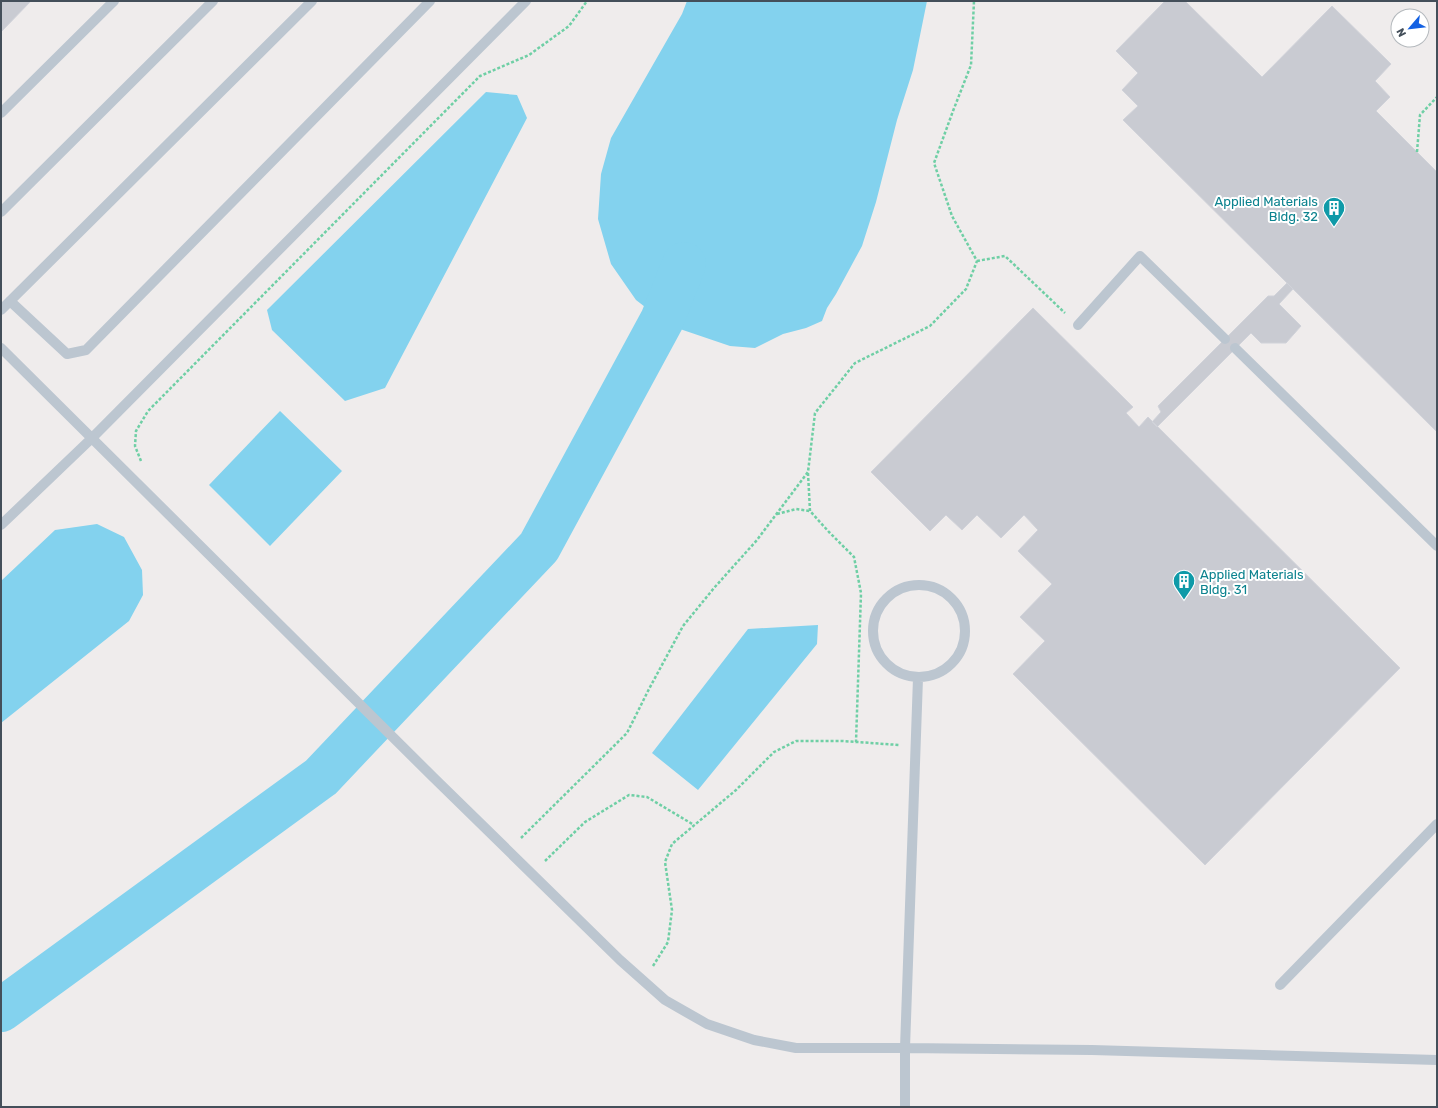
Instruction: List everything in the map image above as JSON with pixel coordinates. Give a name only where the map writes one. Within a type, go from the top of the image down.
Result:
[{"type":"lane","points":[[1,113],[114,1]]},
{"type":"lane","points":[[2,209],[213,1]]},
{"type":"lane","points":[[1,310],[312,1]]},
{"type":"lane","points":[[10,300],[67,354],[86,350],[430,1]]},
{"type":"lane","points":[[1,525],[92,438],[526,1]]},
{"type":"lane","points":[[1078,325],[1140,256],[1225,339]]},
{"type":"lane","points":[[1,348],[433,777],[620,960],[666,1000],[707,1024],[754,1040],[796,1048],[1092,1050],[1437,1060]]},
{"type":"lane","points":[[1235,348],[1437,546]]},
{"type":"lane","points":[[921,584],[935,587],[948,594],[958,605],[964,618],[966,633],[963,648],[956,660],[946,670],[932,676],[918,678],[902,675],[888,666],[878,653],[873,638],[874,621],[879,606],[890,594],[905,586],[921,584]]},
{"type":"lane","points":[[905,1107],[905,1048],[918,678]]},
{"type":"lane","points":[[1280,985],[1437,824]]},
{"type":"path","points":[[142,462],[135,446],[136,431],[148,411],[480,76],[529,55],[569,26],[587,1]]},
{"type":"path","points":[[856,742],[861,593],[854,557],[810,511],[808,472],[815,413],[855,363],[930,326],[966,290],[977,261],[952,216],[934,162],[953,110],[972,65],[974,1]]},
{"type":"path","points":[[1417,152],[1420,116],[1437,97]]},
{"type":"path","points":[[977,261],[1005,256],[1078,325]]},
{"type":"path","points":[[521,838],[627,733],[683,626],[756,540],[808,472]]},
{"type":"path","points":[[776,514],[796,509],[810,511]]},
{"type":"path","points":[[648,962],[654,967],[668,942],[672,910],[665,862],[672,844],[736,790],[774,752],[796,741],[856,742],[901,746]]},
{"type":"path","points":[[545,861],[585,822],[629,795],[647,798],[694,825]]},
{"type":"path","points":[[515,833],[526,843]]},
{"type":"path","points":[[540,856],[550,866]]},
{"type":"water","points":[[687,1],[927,1],[913,70],[897,120],[876,202],[862,246],[827,308],[822,321],[806,328],[783,334],[755,348],[730,346],[677,328],[662,320],[636,300],[611,264],[598,219],[601,174],[611,138],[682,14]]},
{"type":"water","points":[[486,92],[517,95],[527,118],[385,388],[345,401],[272,330],[267,310]]},
{"type":"water","points":[[280,411],[342,471],[270,546],[209,485]]},
{"type":"water","points":[[97,524],[124,537],[142,570],[143,595],[129,621],[1,723],[1,581],[55,530]]},
{"type":"water","points":[[818,625],[817,644],[698,790],[652,753],[748,629]]},
{"type":"building","points":[[1,1],[31,1],[1,32]]},
{"type":"building","name":"Applied Materials Bldg. 32","points":[[1165,1],[1185,1],[1262,77],[1332,6],[1391,64],[1375,81],[1390,97],[1376,111],[1437,172],[1437,432],[1123,120],[1138,106],[1122,90],[1138,73],[1116,51]]},
{"type":"building","points":[[1287,283],[1293,289],[1279,304],[1301,326],[1286,343],[1261,343],[1251,333],[1157,427],[1152,422],[1161,412],[1158,406],[1268,296],[1274,296]]},
{"type":"building","name":"Applied Materials Bldg. 31","points":[[1033,308],[1133,407],[1126,413],[1139,427],[1148,417],[1400,668],[1205,865],[1013,674],[1045,641],[1020,617],[1052,584],[1018,551],[1038,530],[1024,515],[1001,538],[977,515],[962,530],[946,515],[930,531],[871,472]]},
{"type":"waterway","points":[[1,1010],[321,777],[539,547],[662,320],[684,264]]},
{"type":"place","name":"Applied Materials Bldg. 32","points":[[1334,228]]},
{"type":"place","name":"Applied Materials Bldg. 31","points":[[1184,600]]}]
